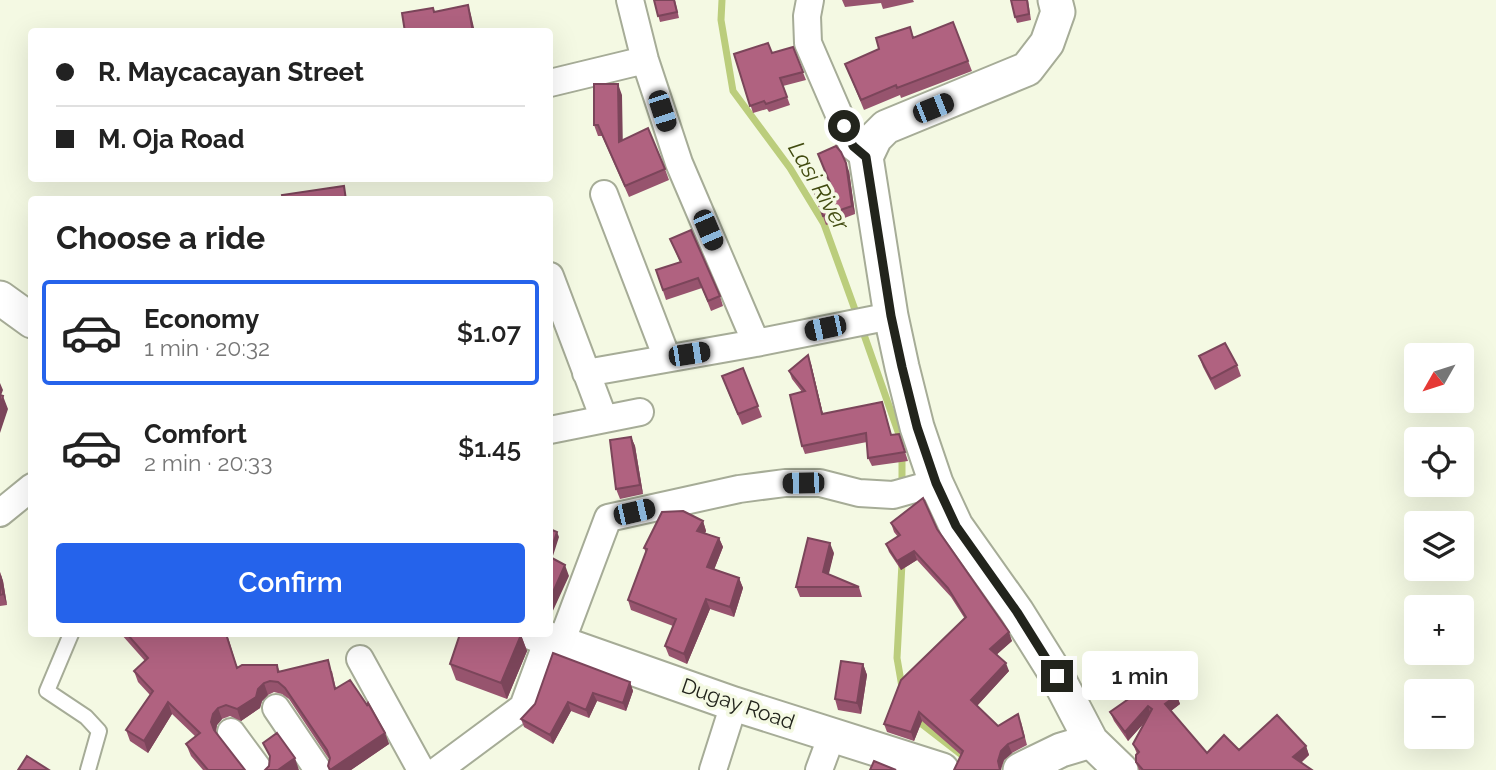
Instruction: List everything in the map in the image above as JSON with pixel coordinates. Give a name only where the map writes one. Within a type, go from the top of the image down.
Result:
[{"type":"street","points":[[631,0],[645,60],[679,163],[756,343]]},
{"type":"street","points":[[810,0],[807,16],[808,43],[853,146],[866,157]]},
{"type":"street","points":[[1055,0],[1058,12],[1047,43],[1027,69],[886,127],[875,138],[866,157],[891,316],[917,427],[936,483],[956,526],[1017,612],[1057,676],[1091,741],[1121,770]]},
{"type":"street","points":[[553,82],[645,60]]},
{"type":"street","points":[[604,194],[667,358]]},
{"type":"street","points":[[553,284],[604,419]]},
{"type":"street","points":[[0,299],[28,318]]},
{"type":"street","points":[[586,373],[891,316]]},
{"type":"street","points":[[553,429],[640,412]]},
{"type":"street","points":[[553,628],[608,518],[740,489],[785,483],[820,482],[859,493],[893,495],[936,483]]},
{"type":"street","points":[[0,513],[28,490]]},
{"type":"street","points":[[438,770],[523,707],[548,638]]},
{"type":"street","name":"Dugay Road","points":[[548,638],[734,704],[942,770]]},
{"type":"street","points":[[360,659],[421,770]]},
{"type":"street","points":[[712,770],[734,704]]},
{"type":"street","points":[[276,708],[318,770]]},
{"type":"street","points":[[231,732],[259,770]]},
{"type":"street","points":[[819,770],[832,735]]},
{"type":"street","points":[[1020,770],[1061,750],[1091,741]]},
{"type":"lane","points":[[70,637],[47,691],[86,717],[99,731],[88,770]]},
{"type":"building","points":[[654,0],[674,0],[677,12],[658,16]]},
{"type":"building","points":[[1011,0],[1027,0],[1029,14],[1015,17]]},
{"type":"building","points":[[468,5],[472,28],[404,28],[402,13],[433,8],[434,12]]},
{"type":"building","points":[[953,22],[968,61],[897,88],[896,85],[861,100],[845,64],[879,49],[876,38],[910,27],[913,38]]},
{"type":"building","points":[[768,43],[772,53],[793,47],[803,72],[780,78],[787,97],[750,106],[734,54]]},
{"type":"building","points":[[594,84],[618,84],[619,142],[648,128],[665,169],[625,186],[598,125],[594,125]]},
{"type":"building","points":[[836,146],[846,163],[852,206],[823,216],[815,194],[832,188],[818,154]]},
{"type":"building","points":[[344,186],[345,196],[282,196]]},
{"type":"building","points":[[691,230],[720,296],[708,301],[698,278],[663,290],[656,270],[681,262],[670,239]]},
{"type":"building","points":[[1225,343],[1237,365],[1211,379],[1199,356]]},
{"type":"building","points":[[808,355],[822,414],[882,402],[891,435],[899,434],[905,452],[868,458],[866,433],[802,446],[790,395],[805,391],[789,371]]},
{"type":"building","points":[[743,368],[758,406],[738,414],[722,376]]},
{"type":"building","points":[[631,437],[640,485],[616,489],[610,440]]},
{"type":"building","points":[[923,498],[937,529],[1009,632],[990,649],[1006,663],[971,700],[998,726],[1018,714],[1024,737],[1008,744],[1001,751],[998,761],[1000,770],[954,770],[963,751],[919,712],[911,732],[884,724],[901,680],[966,617],[948,588],[914,551],[897,561],[886,544],[900,535],[891,523]]},
{"type":"building","points":[[683,511],[703,521],[697,531],[719,538],[707,567],[739,578],[730,607],[706,599],[684,654],[665,646],[676,619],[628,600],[647,549],[644,548],[662,512]]},
{"type":"building","points":[[808,538],[830,543],[823,572],[859,587],[796,587]]},
{"type":"building","points":[[553,559],[565,565],[553,592]]},
{"type":"building","points":[[130,637],[227,637],[237,668],[242,665],[277,665],[278,672],[328,660],[335,689],[350,680],[367,705],[368,703],[385,733],[330,770],[327,750],[285,688],[278,682],[270,681],[258,689],[256,697],[237,709],[226,705],[213,714],[211,722],[214,730],[245,770],[208,770],[186,744],[200,733],[168,702],[144,741],[126,730],[153,691],[134,671],[148,658]]},
{"type":"building","points":[[459,637],[520,637],[501,683],[450,664]]},
{"type":"building","points":[[553,653],[630,682],[623,703],[593,693],[586,710],[568,702],[550,735],[521,719],[535,704]]},
{"type":"building","points":[[841,661],[863,664],[857,703],[835,699]]},
{"type":"building","points":[[1170,670],[1176,676],[1169,683],[1177,695],[1165,704],[1207,753],[1224,735],[1239,750],[1277,715],[1306,746],[1293,757],[1312,770],[1143,770],[1136,762],[1139,752],[1133,744],[1152,709],[1148,706],[1125,732],[1110,712]]},
{"type":"building","points":[[277,733],[295,758],[278,770],[265,770],[269,766],[270,756],[263,743]]},
{"type":"building","points":[[27,756],[49,770],[18,770]]},
{"type":"building","points":[[874,761],[896,770],[870,770]]},
{"type":"waterway","name":"Lasi River","points":[[722,0],[721,20],[733,91],[790,168],[824,224],[858,318]]},
{"type":"waterway","name":"Lasi River","points":[[862,329],[902,443]]},
{"type":"waterway","name":"Lasi River","points":[[902,455],[902,478]]},
{"type":"waterway","name":"Lasi River","points":[[902,563],[897,658],[902,687]]},
{"type":"waterway","name":"Lasi River","points":[[917,716],[923,725],[963,756]]},
{"type":"route","points":[[844,126],[853,146],[866,157],[891,316],[917,427],[936,483],[956,526],[1017,612],[1057,676]]}]
